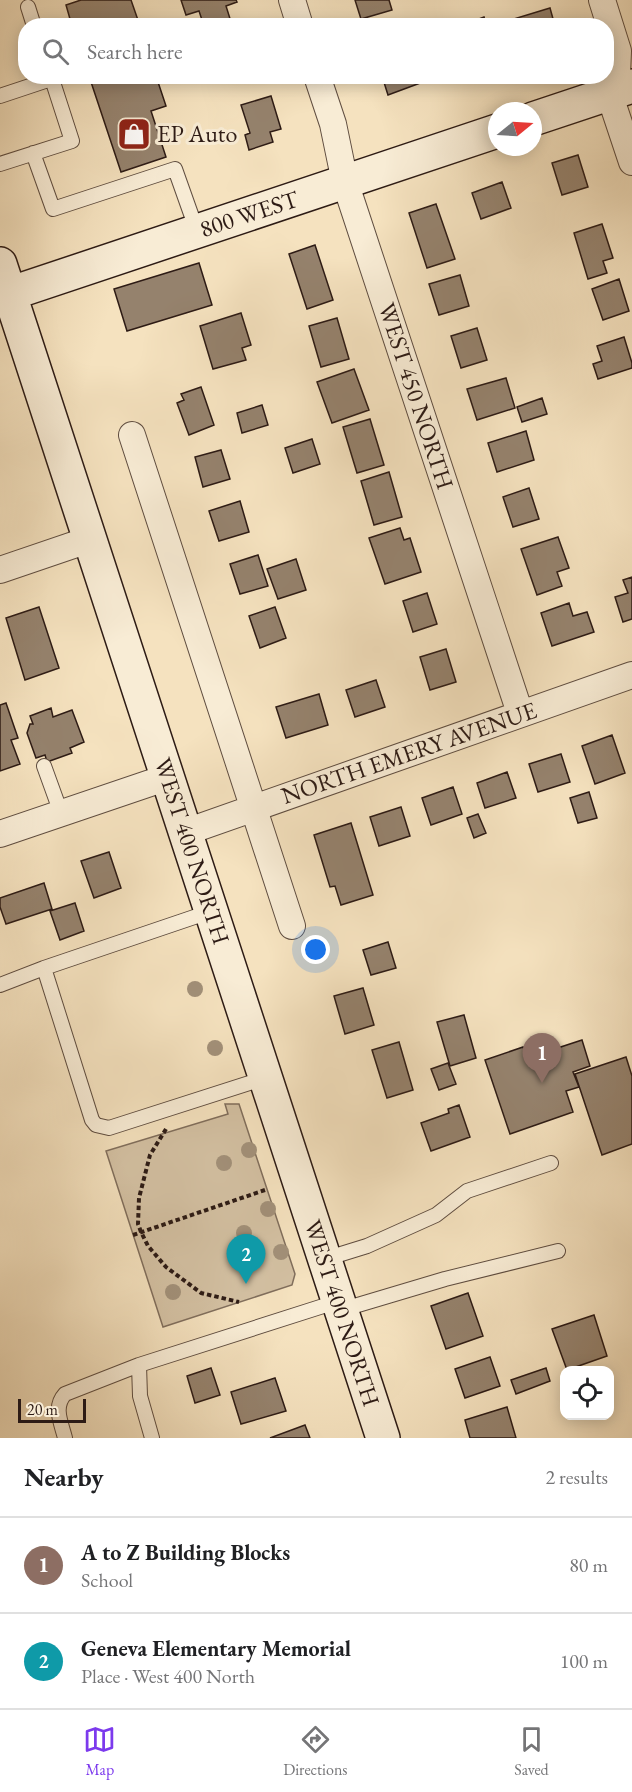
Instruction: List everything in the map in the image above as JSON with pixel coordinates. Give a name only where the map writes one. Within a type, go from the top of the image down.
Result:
[{"type":"main road","points":[[542,116],[621,89]]},
{"type":"main road","name":"800 WEST","points":[[3,285],[197,231],[488,134]]},
{"type":"main road","name":"WEST 400 NORTH","points":[[3,285],[91,539],[383,1438]]},
{"type":"street","points":[[292,0],[298,18]]},
{"type":"street","points":[[602,0],[608,18]]},
{"type":"street","points":[[614,38],[618,51],[617,75],[632,162]]},
{"type":"street","name":"WEST 450 NORTH","points":[[320,84],[333,124],[345,182],[520,713]]},
{"type":"street","points":[[132,435],[292,926]]},
{"type":"street","points":[[0,570],[91,539]]},
{"type":"street","name":"NORTH EMERY AVENUE","points":[[186,832],[632,675]]},
{"type":"street","points":[[0,834],[168,777]]},
{"type":"lane","points":[[28,7],[31,18]]},
{"type":"lane","points":[[0,96],[34,84]]},
{"type":"lane","points":[[0,164],[72,141],[53,84]]},
{"type":"lane","points":[[33,153],[53,210],[175,169],[197,231]]},
{"type":"lane","points":[[44,766],[61,813]]},
{"type":"lane","points":[[0,985],[212,911]]},
{"type":"lane","points":[[44,968],[92,1120],[96,1125],[109,1128],[266,1078]]},
{"type":"lane","points":[[325,1259],[371,1245],[436,1215],[467,1191],[551,1163]]},
{"type":"lane","points":[[64,1438],[57,1409],[65,1394],[139,1365],[340,1305],[558,1251]]},
{"type":"lane","points":[[139,1365],[140,1396],[152,1438]]},
{"type":"path","points":[[170,1123],[150,1155],[140,1198],[138,1224],[141,1232],[148,1246],[166,1267],[201,1293],[239,1302]]},
{"type":"path","points":[[133,1235],[265,1190]]},
{"type":"shaded area","points":[[225,1104],[239,1104],[295,1274],[292,1285],[163,1327],[106,1151],[228,1114]]},
{"type":"building","points":[[81,0],[131,0],[137,18],[70,18],[66,5]]},
{"type":"building","points":[[181,0],[236,0],[237,2],[226,6],[230,18],[201,18],[199,11],[186,15]]},
{"type":"building","points":[[355,0],[389,0],[392,10],[361,18]]},
{"type":"building","points":[[550,8],[553,18],[517,18]]},
{"type":"building","name":"EP Auto","points":[[92,84],[159,84],[166,106],[151,111],[166,157],[121,172]]},
{"type":"building","points":[[385,84],[418,84],[388,95]]},
{"type":"building","points":[[271,96],[281,129],[270,132],[273,142],[249,150],[245,135],[250,133],[241,105]]},
{"type":"building","points":[[578,155],[588,187],[562,195],[552,163]]},
{"type":"building","points":[[502,182],[511,208],[481,219],[472,193]]},
{"type":"building","points":[[436,204],[455,259],[427,268],[409,213]]},
{"type":"building","points":[[602,224],[613,258],[603,261],[607,273],[588,279],[574,233]]},
{"type":"building","points":[[315,245],[333,300],[307,309],[289,254]]},
{"type":"building","points":[[199,263],[212,305],[127,331],[114,289]]},
{"type":"building","points":[[460,275],[469,306],[439,315],[429,284]]},
{"type":"building","points":[[619,279],[629,311],[603,320],[592,289]]},
{"type":"building","points":[[241,313],[251,345],[242,348],[246,360],[213,369],[200,326]]},
{"type":"building","points":[[337,318],[349,359],[321,367],[309,326]]},
{"type":"building","points":[[477,328],[487,360],[461,368],[451,336]]},
{"type":"building","points":[[624,337],[632,368],[598,379],[593,364],[602,361],[597,346]]},
{"type":"building","points":[[354,369],[369,410],[332,423],[317,382]]},
{"type":"building","points":[[506,378],[515,408],[477,420],[467,389]]},
{"type":"building","points":[[201,387],[214,425],[189,435],[177,403],[184,400],[181,394]]},
{"type":"building","points":[[542,398],[547,414],[522,422],[517,407]]},
{"type":"building","points":[[262,405],[268,425],[242,433],[237,413]]},
{"type":"building","points":[[370,419],[384,465],[357,473],[343,427]]},
{"type":"building","points":[[526,431],[534,460],[497,472],[488,443]]},
{"type":"building","points":[[312,439],[320,464],[293,473],[285,448]]},
{"type":"building","points":[[221,450],[230,479],[203,487],[195,457]]},
{"type":"building","points":[[389,472],[402,517],[374,525],[361,481]]},
{"type":"building","points":[[529,488],[539,519],[513,527],[503,497]]},
{"type":"building","points":[[240,501],[249,532],[219,541],[209,511]]},
{"type":"building","points":[[400,528],[404,540],[410,538],[421,572],[385,584],[369,538]]},
{"type":"building","points":[[558,537],[569,568],[557,572],[562,586],[537,595],[521,549]]},
{"type":"building","points":[[258,555],[268,586],[240,594],[230,564]]},
{"type":"building","points":[[296,559],[306,590],[278,599],[267,569]]},
{"type":"building","points":[[632,577],[632,619],[623,622],[615,597],[628,593],[623,580]]},
{"type":"building","points":[[427,593],[437,624],[413,632],[403,601]]},
{"type":"building","points":[[569,603],[573,616],[587,612],[594,632],[552,646],[541,613]]},
{"type":"building","points":[[39,607],[59,668],[25,680],[6,618]]},
{"type":"building","points":[[275,607],[286,638],[260,648],[249,616]]},
{"type":"building","points":[[446,649],[456,682],[430,690],[420,657]]},
{"type":"building","points":[[376,680],[385,707],[355,717],[346,690]]},
{"type":"building","points":[[319,694],[328,725],[286,738],[276,707]]},
{"type":"building","points":[[6,703],[18,738],[11,740],[20,764],[0,771],[0,705]]},
{"type":"building","points":[[51,708],[53,717],[72,710],[84,742],[70,748],[72,753],[47,762],[45,755],[36,758],[27,733],[30,724],[33,724],[30,716]]},
{"type":"building","points":[[612,735],[625,773],[595,784],[582,746]]},
{"type":"building","points":[[561,754],[570,782],[538,792],[529,764]]},
{"type":"building","points":[[507,772],[516,798],[485,808],[477,783]]},
{"type":"building","points":[[453,787],[462,814],[431,825],[422,798]]},
{"type":"building","points":[[589,792],[597,818],[578,823],[570,798]]},
{"type":"building","points":[[401,807],[410,836],[379,846],[370,817]]},
{"type":"building","points":[[478,814],[486,833],[474,838],[467,818]]},
{"type":"building","points":[[351,823],[373,895],[341,905],[335,886],[330,887],[314,835]]},
{"type":"building","points":[[109,852],[121,888],[94,898],[81,861]]},
{"type":"building","points":[[44,883],[52,909],[6,924],[0,907],[0,898]]},
{"type":"building","points":[[75,903],[84,931],[60,940],[50,911]]},
{"type":"building","points":[[388,942],[396,968],[371,975],[363,950]]},
{"type":"building","points":[[363,988],[374,1025],[345,1034],[334,996]]},
{"type":"building","points":[[464,1015],[476,1058],[450,1066],[437,1022]]},
{"type":"building","points":[[582,1040],[590,1066],[573,1072],[579,1087],[566,1091],[573,1112],[510,1134],[485,1060],[523,1047],[527,1058]]},
{"type":"building","points":[[399,1042],[413,1090],[387,1098],[372,1050]]},
{"type":"building","points":[[626,1057],[632,1076],[632,1144],[602,1155],[575,1074]]},
{"type":"building","points":[[448,1063],[456,1084],[439,1090],[431,1069]]},
{"type":"building","points":[[459,1105],[470,1137],[431,1151],[421,1123],[449,1113],[448,1109]]},
{"type":"building","points":[[468,1293],[483,1336],[446,1349],[431,1306]]},
{"type":"building","points":[[594,1315],[607,1356],[578,1366],[566,1366],[552,1329]]},
{"type":"building","points":[[490,1357],[500,1386],[465,1398],[455,1369]]},
{"type":"building","points":[[211,1368],[220,1395],[195,1403],[187,1376]]},
{"type":"building","points":[[546,1368],[550,1381],[516,1394],[511,1380]]},
{"type":"building","points":[[275,1378],[286,1411],[241,1424],[231,1392]]},
{"type":"building","points":[[507,1407],[516,1438],[470,1438],[465,1420]]},
{"type":"building","points":[[305,1425],[310,1438],[270,1438]]},
{"type":"place","name":"EP Auto","points":[[134,134]]},
{"type":"place","name":"A to Z Building Blocks","points":[[542,1083]]},
{"type":"place","name":"Geneva Elementary Memorial","points":[[246,1284]]}]
